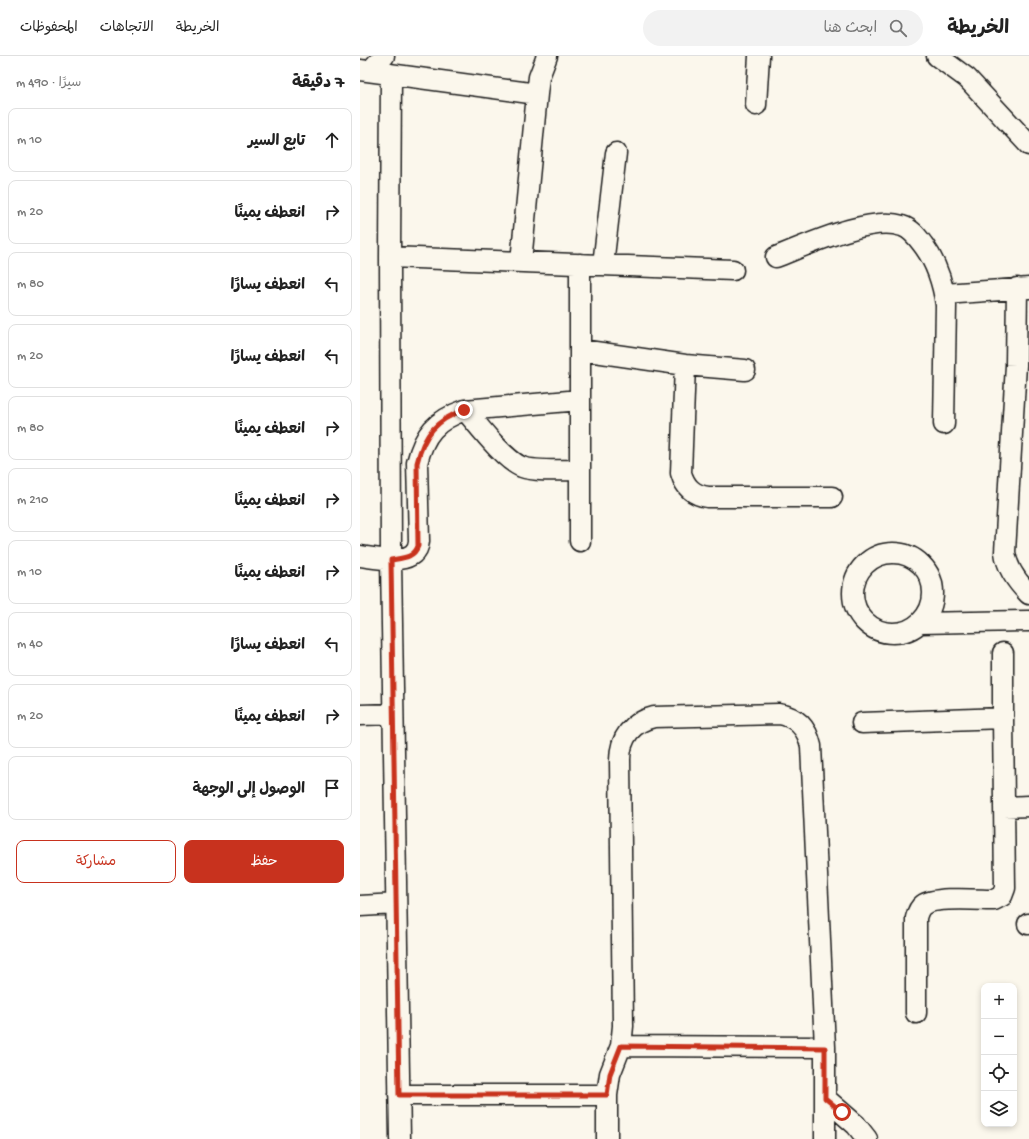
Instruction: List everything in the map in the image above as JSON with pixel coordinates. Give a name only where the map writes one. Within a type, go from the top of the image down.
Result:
[{"type":"street","points":[[365,71],[384,56]]},
{"type":"street","points":[[521,262],[536,94],[539,77],[547,56]]},
{"type":"street","points":[[756,105],[759,56]]},
{"type":"street","points":[[937,56],[967,78],[1029,145]]},
{"type":"street","points":[[365,71],[536,94]]},
{"type":"street","points":[[391,74],[391,560],[400,1139]]},
{"type":"street","points":[[603,265],[616,153]]},
{"type":"street","points":[[776,256],[857,227],[886,223],[909,229],[920,239],[938,271],[946,305],[944,424]]},
{"type":"street","points":[[390,257],[733,270]]},
{"type":"street","points":[[580,264],[580,541]]},
{"type":"street","points":[[944,294],[1023,288],[1020,448],[1005,552],[1006,561],[1016,579],[1029,594]]},
{"type":"street","points":[[581,350],[685,365],[745,370]]},
{"type":"street","points":[[685,365],[681,466],[683,479],[690,490],[695,494],[708,497],[832,497]]},
{"type":"street","points":[[360,556],[391,560],[411,556],[417,550],[417,463],[425,439],[432,429],[442,421],[453,414],[464,410],[580,400]]},
{"type":"street","points":[[464,410],[508,458],[518,465],[534,469],[580,470]]},
{"type":"street","points":[[920,623],[928,613],[933,600],[933,587],[930,574],[922,564],[911,556],[898,552],[884,553],[872,558],[862,567],[856,579],[853,592],[855,605],[861,617],[870,626],[882,632],[896,633],[909,630],[920,623],[1029,621]]},
{"type":"street","points":[[916,1013],[916,918],[918,912],[923,905],[941,900],[994,900],[1002,896],[1005,888],[1002,718],[1004,654]]},
{"type":"street","points":[[360,715],[393,714]]},
{"type":"street","points":[[607,1139],[607,1095],[610,1074],[621,1046],[623,1026],[620,752],[622,743],[631,728],[646,719],[654,717],[779,714],[792,718],[798,722],[807,732],[811,746],[825,1048],[825,1139]]},
{"type":"street","points":[[862,723],[1002,718]]},
{"type":"street","points":[[1004,807],[1029,806]]},
{"type":"street","points":[[360,906],[396,904]]},
{"type":"street","points":[[621,1046],[825,1048]]},
{"type":"street","points":[[399,1095],[607,1095]]},
{"type":"street","points":[[825,1098],[856,1125],[866,1139]]},
{"type":"route","points":[[464,410],[453,414],[442,421],[432,429],[425,439],[417,463],[419,541],[417,550],[411,556],[391,560],[399,1095],[607,1095],[610,1074],[621,1046],[825,1048],[825,1098],[842,1112]]}]
